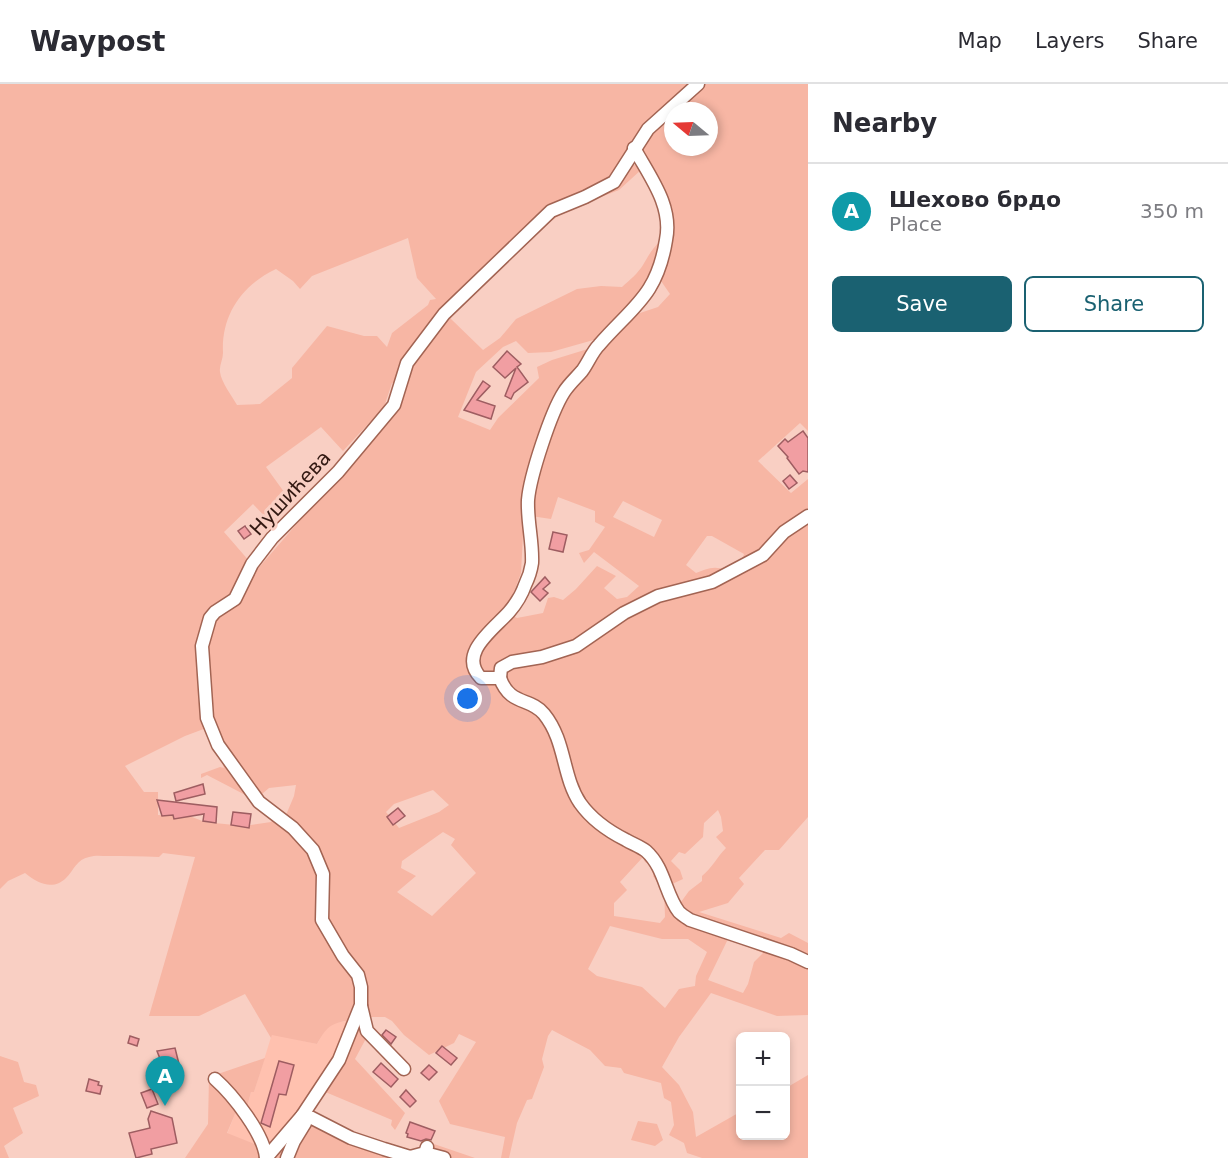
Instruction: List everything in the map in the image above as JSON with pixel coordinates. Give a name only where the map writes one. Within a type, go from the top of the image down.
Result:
[{"type":"street","name":"Нушићева","points":[[404,1069],[367,1032],[358,975],[343,956],[321,920],[323,874],[313,850],[293,828],[259,802],[219,745],[207,718],[202,646],[207,627],[215,612],[235,599],[252,564],[272,538],[338,472],[394,405],[406,363],[444,314],[551,211],[614,182],[648,129],[698,84]]},
{"type":"street","points":[[500,678],[481,678],[475,672],[472,660],[480,641],[510,611],[525,588],[532,564],[528,530],[528,498],[549,425],[564,392],[583,370],[597,346],[648,293],[662,264],[667,238],[665,209],[661,196],[634,148]]},
{"type":"street","points":[[808,516],[784,532],[763,555],[722,577],[712,582],[658,596],[624,613],[576,646],[542,657],[512,662],[501,668],[500,678],[506,692],[543,712],[556,733],[569,782],[580,803],[610,832],[645,850],[658,865],[679,911],[690,920],[791,954],[808,962]]},
{"type":"street","name":"Нушићева","points":[[266,1158],[302,1116],[341,1055],[361,1005]]},
{"type":"street","name":"Нушићева","points":[[341,1055],[364,1038],[372,1036]]},
{"type":"street","name":"Нушићева","points":[[215,1079],[240,1104],[266,1147],[266,1158]]},
{"type":"street","points":[[302,1116],[312,1118],[351,1138],[410,1157],[426,1150],[444,1158]]},
{"type":"street","points":[[287,1158],[305,1123],[302,1116]]},
{"type":"shaded area","points":[[0,84],[808,84],[808,431],[800,423],[758,461],[791,493],[808,479],[808,817],[779,850],[765,850],[739,878],[744,884],[728,903],[699,912],[781,938],[789,933],[808,943],[808,1015],[777,1016],[711,993],[679,1037],[662,1067],[679,1085],[693,1112],[696,1137],[736,1114],[736,1140],[790,1140],[790,1086],[808,1075],[808,1158],[702,1158],[687,1153],[684,1143],[669,1135],[674,1125],[671,1102],[664,1098],[661,1083],[624,1073],[621,1068],[605,1066],[590,1050],[552,1030],[548,1036],[542,1059],[544,1067],[532,1099],[527,1100],[517,1123],[509,1158],[501,1158],[505,1137],[450,1124],[439,1101],[476,1042],[459,1034],[454,1043],[429,1055],[404,1035],[392,1021],[385,1017],[367,1017],[370,1031],[355,1059],[405,1113],[395,1130],[391,1125],[392,1120],[323,1091],[346,1021],[328,1028],[317,1044],[272,1035],[271,1038],[245,994],[199,1016],[149,1016],[195,857],[163,853],[159,857],[91,856],[81,860],[66,878],[56,884],[45,884],[25,873],[8,881],[0,889]],"holes":[[[664,102],[718,102],[718,156],[664,156],[664,121],[637,148],[671,222],[669,246],[661,281],[670,294],[658,307],[634,315],[591,348],[537,367],[539,378],[498,418],[490,430],[458,417],[476,372],[503,347],[516,341],[528,353],[551,352],[597,339],[642,293],[657,260],[661,241],[639,271],[622,287],[601,286],[577,289],[516,319],[500,338],[483,350],[450,318],[547,224],[565,211],[619,190],[642,169],[631,163],[611,174],[636,136],[651,122],[664,115]],[[408,238],[417,278],[436,299],[430,300],[428,305],[392,333],[387,347],[377,336],[364,336],[327,326],[292,368],[292,378],[260,404],[237,405],[224,384],[220,372],[223,339],[230,314],[236,303],[253,284],[276,269],[300,289],[312,276]],[[392,383],[403,386],[401,404],[255,572],[250,562],[224,532],[253,504],[272,524],[292,503],[266,467],[321,427],[343,451],[384,407]],[[558,497],[595,511],[595,522],[605,527],[589,550],[579,553],[584,563],[594,552],[639,586],[627,597],[617,599],[604,588],[616,576],[597,566],[563,600],[548,598],[543,613],[517,618],[506,613],[521,573],[524,515],[551,519]],[[623,501],[662,520],[654,537],[613,517]],[[707,536],[712,536],[744,554],[741,563],[725,570],[714,568],[696,573],[686,565]],[[209,727],[224,768],[220,767],[201,774],[201,778],[207,775],[255,800],[269,788],[296,785],[286,815],[302,842],[274,818],[271,822],[244,826],[205,822],[192,817],[158,815],[158,792],[144,792],[125,766],[185,736]],[[433,790],[449,805],[439,812],[399,828],[386,812],[394,804]],[[718,810],[723,831],[716,837],[726,848],[702,876],[702,881],[689,891],[681,902],[670,885],[683,879],[680,870],[671,861],[679,852],[685,854],[703,837],[704,823]],[[443,832],[455,839],[451,845],[476,873],[432,916],[397,892],[416,876],[401,868],[402,861]],[[643,857],[645,862],[655,868],[653,876],[659,885],[664,887],[665,917],[660,923],[614,916],[614,903],[627,890],[620,882]],[[610,926],[662,939],[688,939],[707,952],[696,976],[695,986],[679,989],[665,1008],[642,987],[597,976],[588,969]],[[728,939],[763,953],[754,962],[743,993],[708,980]]]},
{"type":"shaded area","points":[[347,1021],[323,1091],[263,1158],[259,1158],[260,1146],[227,1134],[235,1114],[247,1107],[251,1092],[254,1092],[272,1034],[317,1044],[326,1028],[335,1023]]},
{"type":"shaded area","points":[[0,1056],[18,1062],[24,1082],[36,1085],[39,1096],[13,1108],[23,1133],[4,1146],[9,1158],[0,1158]]},
{"type":"shaded area","points":[[265,1058],[247,1107],[235,1114],[227,1133],[260,1146],[259,1158],[185,1158],[208,1124],[209,1077]]},
{"type":"shaded area","points":[[303,1116],[387,1144],[391,1150],[409,1150],[434,1144],[475,1158],[269,1158]]},
{"type":"shaded area","points":[[638,1121],[657,1124],[663,1140],[655,1146],[631,1140]]},
{"type":"building","points":[[507,351],[521,364],[517,367],[528,382],[514,393],[511,399],[505,396],[516,368],[505,378],[493,367]]},
{"type":"building","points":[[483,381],[490,386],[477,400],[495,406],[491,419],[464,410]]},
{"type":"building","points":[[803,431],[808,438],[808,472],[803,471],[799,474],[778,446],[785,439],[788,442]]},
{"type":"building","points":[[790,475],[797,483],[789,489],[783,481]]},
{"type":"building","points":[[245,526],[251,534],[244,539],[238,531]]},
{"type":"building","points":[[553,532],[567,535],[563,552],[549,549]]},
{"type":"building","points":[[545,577],[550,583],[543,589],[548,593],[540,601],[531,592]]},
{"type":"building","points":[[203,784],[205,794],[176,801],[174,793]]},
{"type":"building","points":[[157,800],[217,807],[216,823],[203,821],[204,814],[174,819],[173,815],[162,816]]},
{"type":"building","points":[[398,808],[405,816],[393,825],[387,817]]},
{"type":"building","points":[[233,812],[251,814],[249,828],[231,825]]},
{"type":"building","points":[[386,1030],[396,1037],[391,1044],[382,1035]]},
{"type":"building","points":[[130,1036],[139,1039],[137,1046],[128,1043]]},
{"type":"building","points":[[442,1046],[457,1058],[451,1065],[436,1053]]},
{"type":"building","points":[[175,1048],[179,1064],[171,1066],[167,1073],[159,1068],[162,1064],[157,1051]]},
{"type":"building","points":[[279,1061],[294,1065],[286,1095],[279,1094],[270,1127],[261,1123]]},
{"type":"building","points":[[381,1063],[398,1079],[391,1087],[373,1072]]},
{"type":"building","points":[[429,1065],[437,1072],[429,1080],[421,1073]]},
{"type":"building","points":[[89,1079],[99,1082],[98,1085],[102,1086],[100,1094],[86,1091]]},
{"type":"building","points":[[152,1089],[158,1104],[147,1108],[141,1093]]},
{"type":"building","points":[[406,1090],[416,1101],[410,1107],[400,1097]]},
{"type":"building","points":[[151,1111],[172,1118],[177,1143],[151,1149],[152,1154],[136,1158],[129,1133],[150,1128],[148,1119]]},
{"type":"building","points":[[410,1122],[435,1131],[431,1140],[421,1141],[407,1137]]},
{"type":"place","name":"Шехово брдо","points":[[165,1106]]}]
